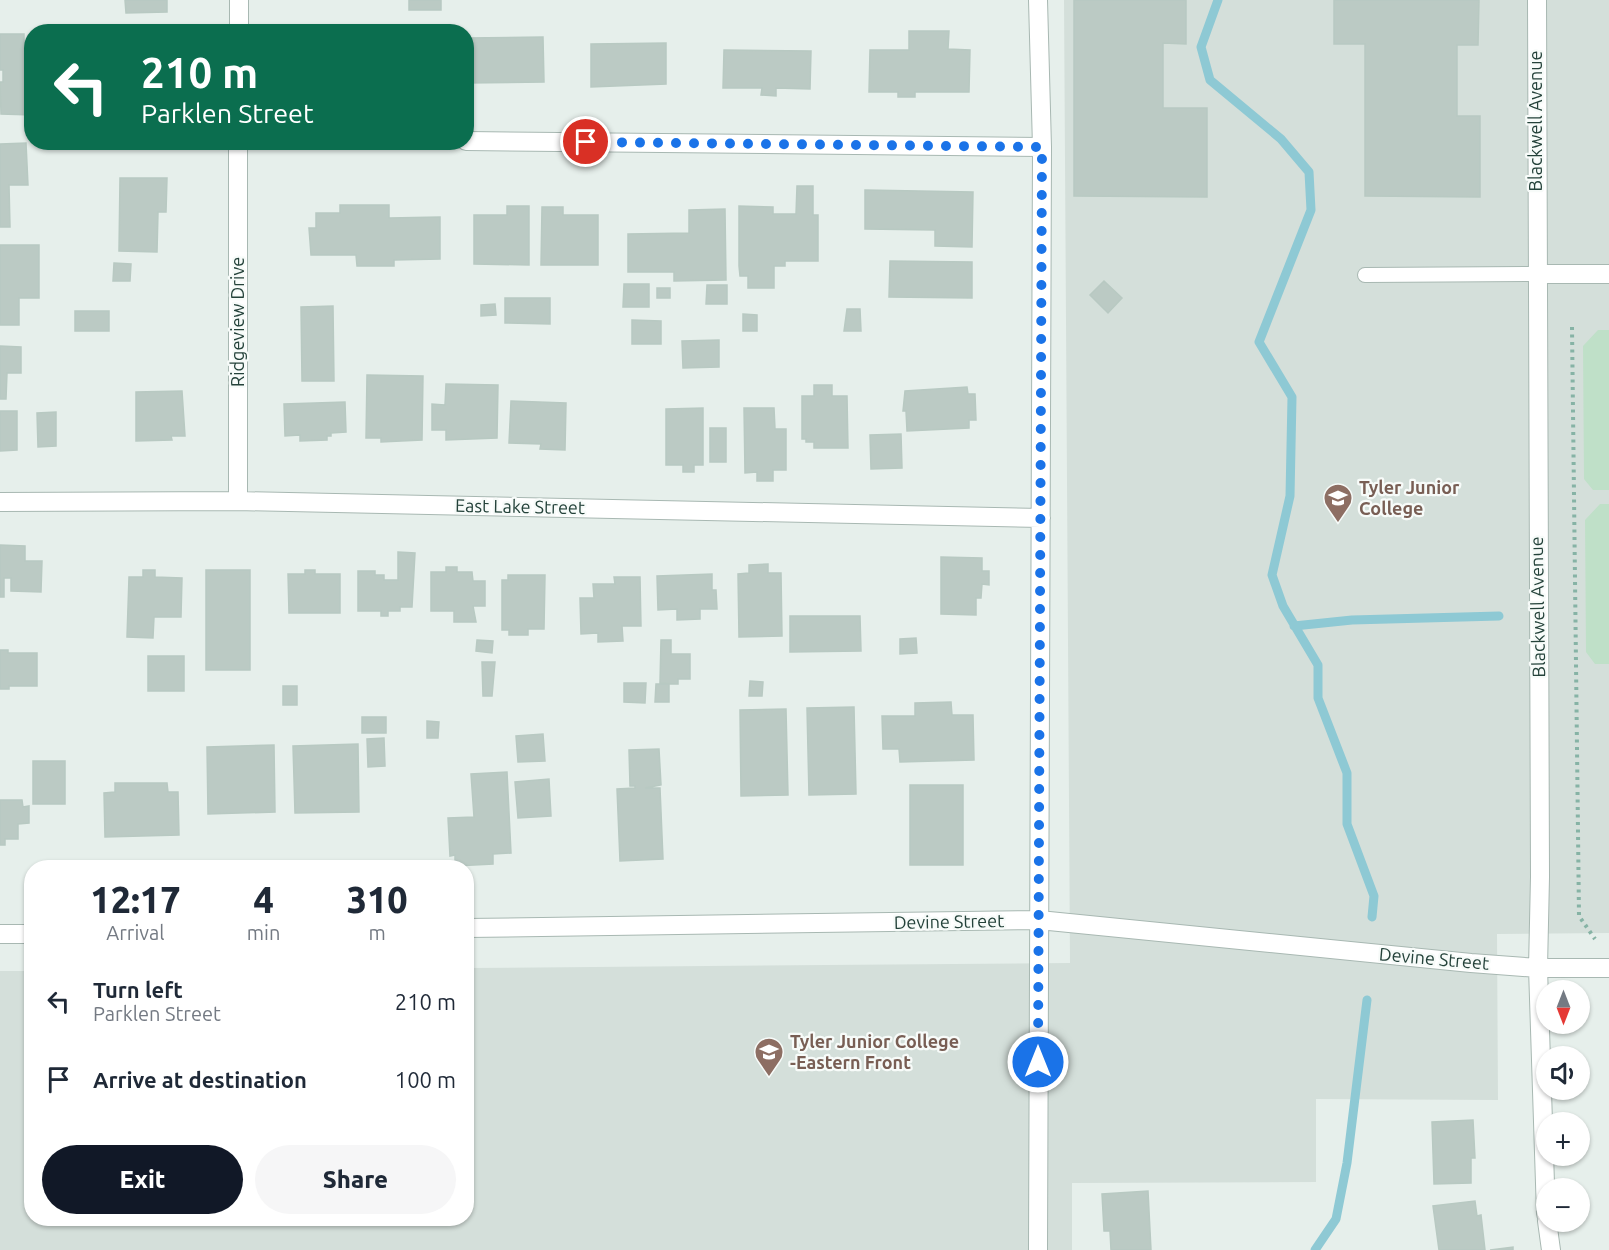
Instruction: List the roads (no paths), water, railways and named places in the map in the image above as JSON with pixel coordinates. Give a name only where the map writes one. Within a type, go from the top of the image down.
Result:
[{"type":"street","points":[[239,0],[239,24]]},
{"type":"street","points":[[1038,0],[1042,147],[1038,1250]]},
{"type":"street","name":"Blackwell Avenue","points":[[1537,0],[1536,274],[1540,866],[1538,968],[1545,1178]]},
{"type":"street","points":[[474,141],[1042,147]]},
{"type":"street","name":"Ridgeview Drive","points":[[238,150],[238,501]]},
{"type":"street","points":[[1536,274],[1609,274]]},
{"type":"street","name":"East Lake Street","points":[[0,502],[238,501],[1041,518]]},
{"type":"street","name":"Devine Street","points":[[474,928],[1039,920],[1538,968],[1609,968]]},
{"type":"street","points":[[0,934],[24,934]]},
{"type":"street","points":[[1549,1232],[1551,1250]]},
{"type":"lane","points":[[1365,275],[1536,274]]},
{"type":"waterway","points":[[1218,0],[1201,47],[1210,80],[1281,139],[1309,172],[1311,210],[1259,342],[1292,397],[1290,496],[1272,575],[1283,606],[1318,665],[1318,698],[1347,773],[1347,824],[1374,896],[1372,917]]},
{"type":"waterway","points":[[1294,626],[1352,620],[1499,616]]},
{"type":"waterway","points":[[1315,1250],[1336,1219],[1347,1163],[1367,1000]]},
{"type":"place","name":"Tyler Junior College","points":[[1338,524]]},
{"type":"place","name":"Tyler Junior College -Eastern Front","points":[[769,1078]]}]
